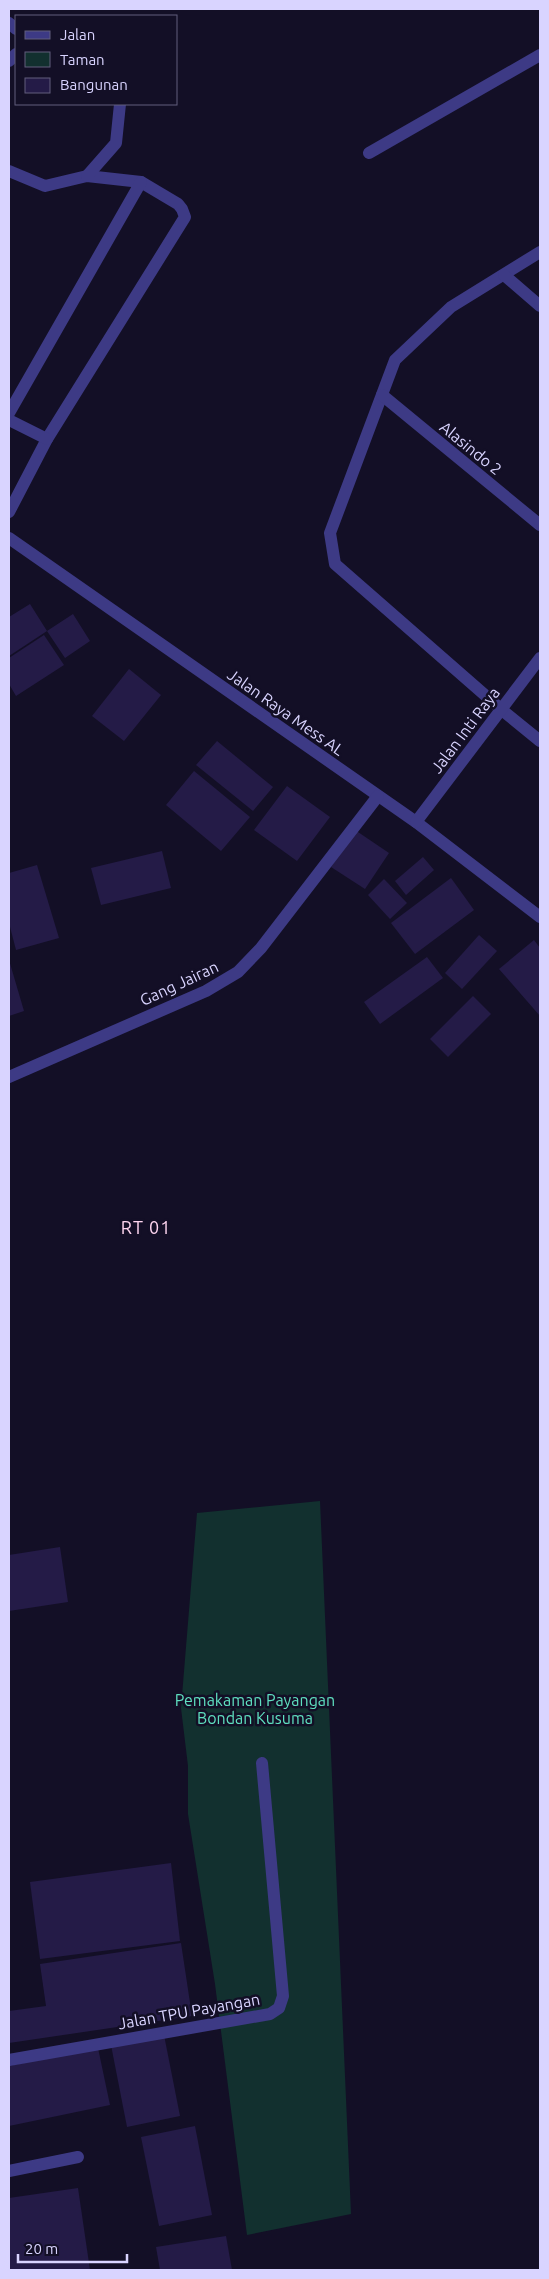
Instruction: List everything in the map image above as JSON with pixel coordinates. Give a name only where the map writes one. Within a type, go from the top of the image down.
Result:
[{"type":"street","points":[[369,153],[540,55]]},
{"type":"street","points":[[87,176],[116,143],[120,105]]},
{"type":"street","points":[[9,171],[45,186],[87,176],[141,182],[178,204],[185,217],[46,439],[9,512]]},
{"type":"street","points":[[9,413],[141,182]]},
{"type":"street","points":[[540,252],[451,307],[395,360],[330,533],[336,564],[540,741]]},
{"type":"street","points":[[504,275],[540,306]]},
{"type":"street","name":"Alasindo 2","points":[[382,395],[540,525]]},
{"type":"street","points":[[9,420],[46,439]]},
{"type":"street","name":"Jalan Raya Mess AL","points":[[9,538],[416,822],[540,917]]},
{"type":"street","name":"Jalan Inti Raya","points":[[416,822],[540,658]]},
{"type":"street","name":"Gang Jairan","points":[[9,1077],[206,991],[238,972],[261,948],[378,796]]},
{"type":"street","name":"Jalan TPU Payangan","points":[[9,2060],[270,2014],[279,2008],[283,1996],[262,1763]]},
{"type":"street","points":[[9,2171],[78,2157]]},
{"type":"green space","name":"Pemakaman Payangan Bondan Kusuma","points":[[320,1501],[351,2214],[247,2235],[215,1984],[188,1814],[188,1766],[181,1708],[197,1513]]},
{"type":"building","points":[[30,604],[47,631],[9,656],[9,617]]},
{"type":"building","points":[[73,614],[90,641],[65,658],[47,631]]},
{"type":"building","points":[[44,635],[64,665],[16,696],[9,684],[9,658]]},
{"type":"building","points":[[129,669],[161,695],[124,741],[92,716]]},
{"type":"building","points":[[217,741],[273,787],[253,811],[196,765]]},
{"type":"building","points":[[194,771],[250,817],[221,851],[166,805]]},
{"type":"building","points":[[287,786],[330,817],[297,861],[254,830]]},
{"type":"building","points":[[355,830],[389,853],[365,889],[331,867]]},
{"type":"building","points":[[162,851],[171,888],[101,905],[91,868]]},
{"type":"building","points":[[423,857],[434,870],[406,895],[395,881]]},
{"type":"building","points":[[37,865],[59,938],[16,950],[9,923],[9,873]]},
{"type":"building","points":[[451,878],[474,910],[415,954],[391,923]]},
{"type":"building","points":[[384,879],[407,903],[390,919],[368,895]]},
{"type":"building","points":[[479,935],[497,951],[462,989],[445,973]]},
{"type":"building","points":[[534,940],[540,948],[540,1016],[499,969]]},
{"type":"building","points":[[427,957],[443,978],[380,1024],[364,1002]]},
{"type":"building","points":[[9,960],[24,1011],[9,1016]]},
{"type":"building","points":[[473,996],[491,1014],[448,1057],[430,1039]]},
{"type":"building","points":[[60,1547],[68,1602],[9,1611],[9,1555]]},
{"type":"building","points":[[171,1863],[180,1941],[40,1959],[30,1882]]},
{"type":"building","points":[[181,1943],[192,2016],[9,2043],[9,2011],[46,2006],[40,1964]]},
{"type":"building","points":[[164,2035],[180,2116],[127,2127],[111,2045]]},
{"type":"building","points":[[98,2048],[110,2105],[9,2126],[9,2066]]},
{"type":"building","points":[[195,2126],[212,2215],[159,2226],[141,2137]]},
{"type":"building","points":[[78,2188],[90,2270],[9,2270],[9,2198]]},
{"type":"building","points":[[226,2236],[232,2270],[160,2270],[156,2247]]},
{"type":"district","name":"RT 01","points":[[146,1228]]}]
